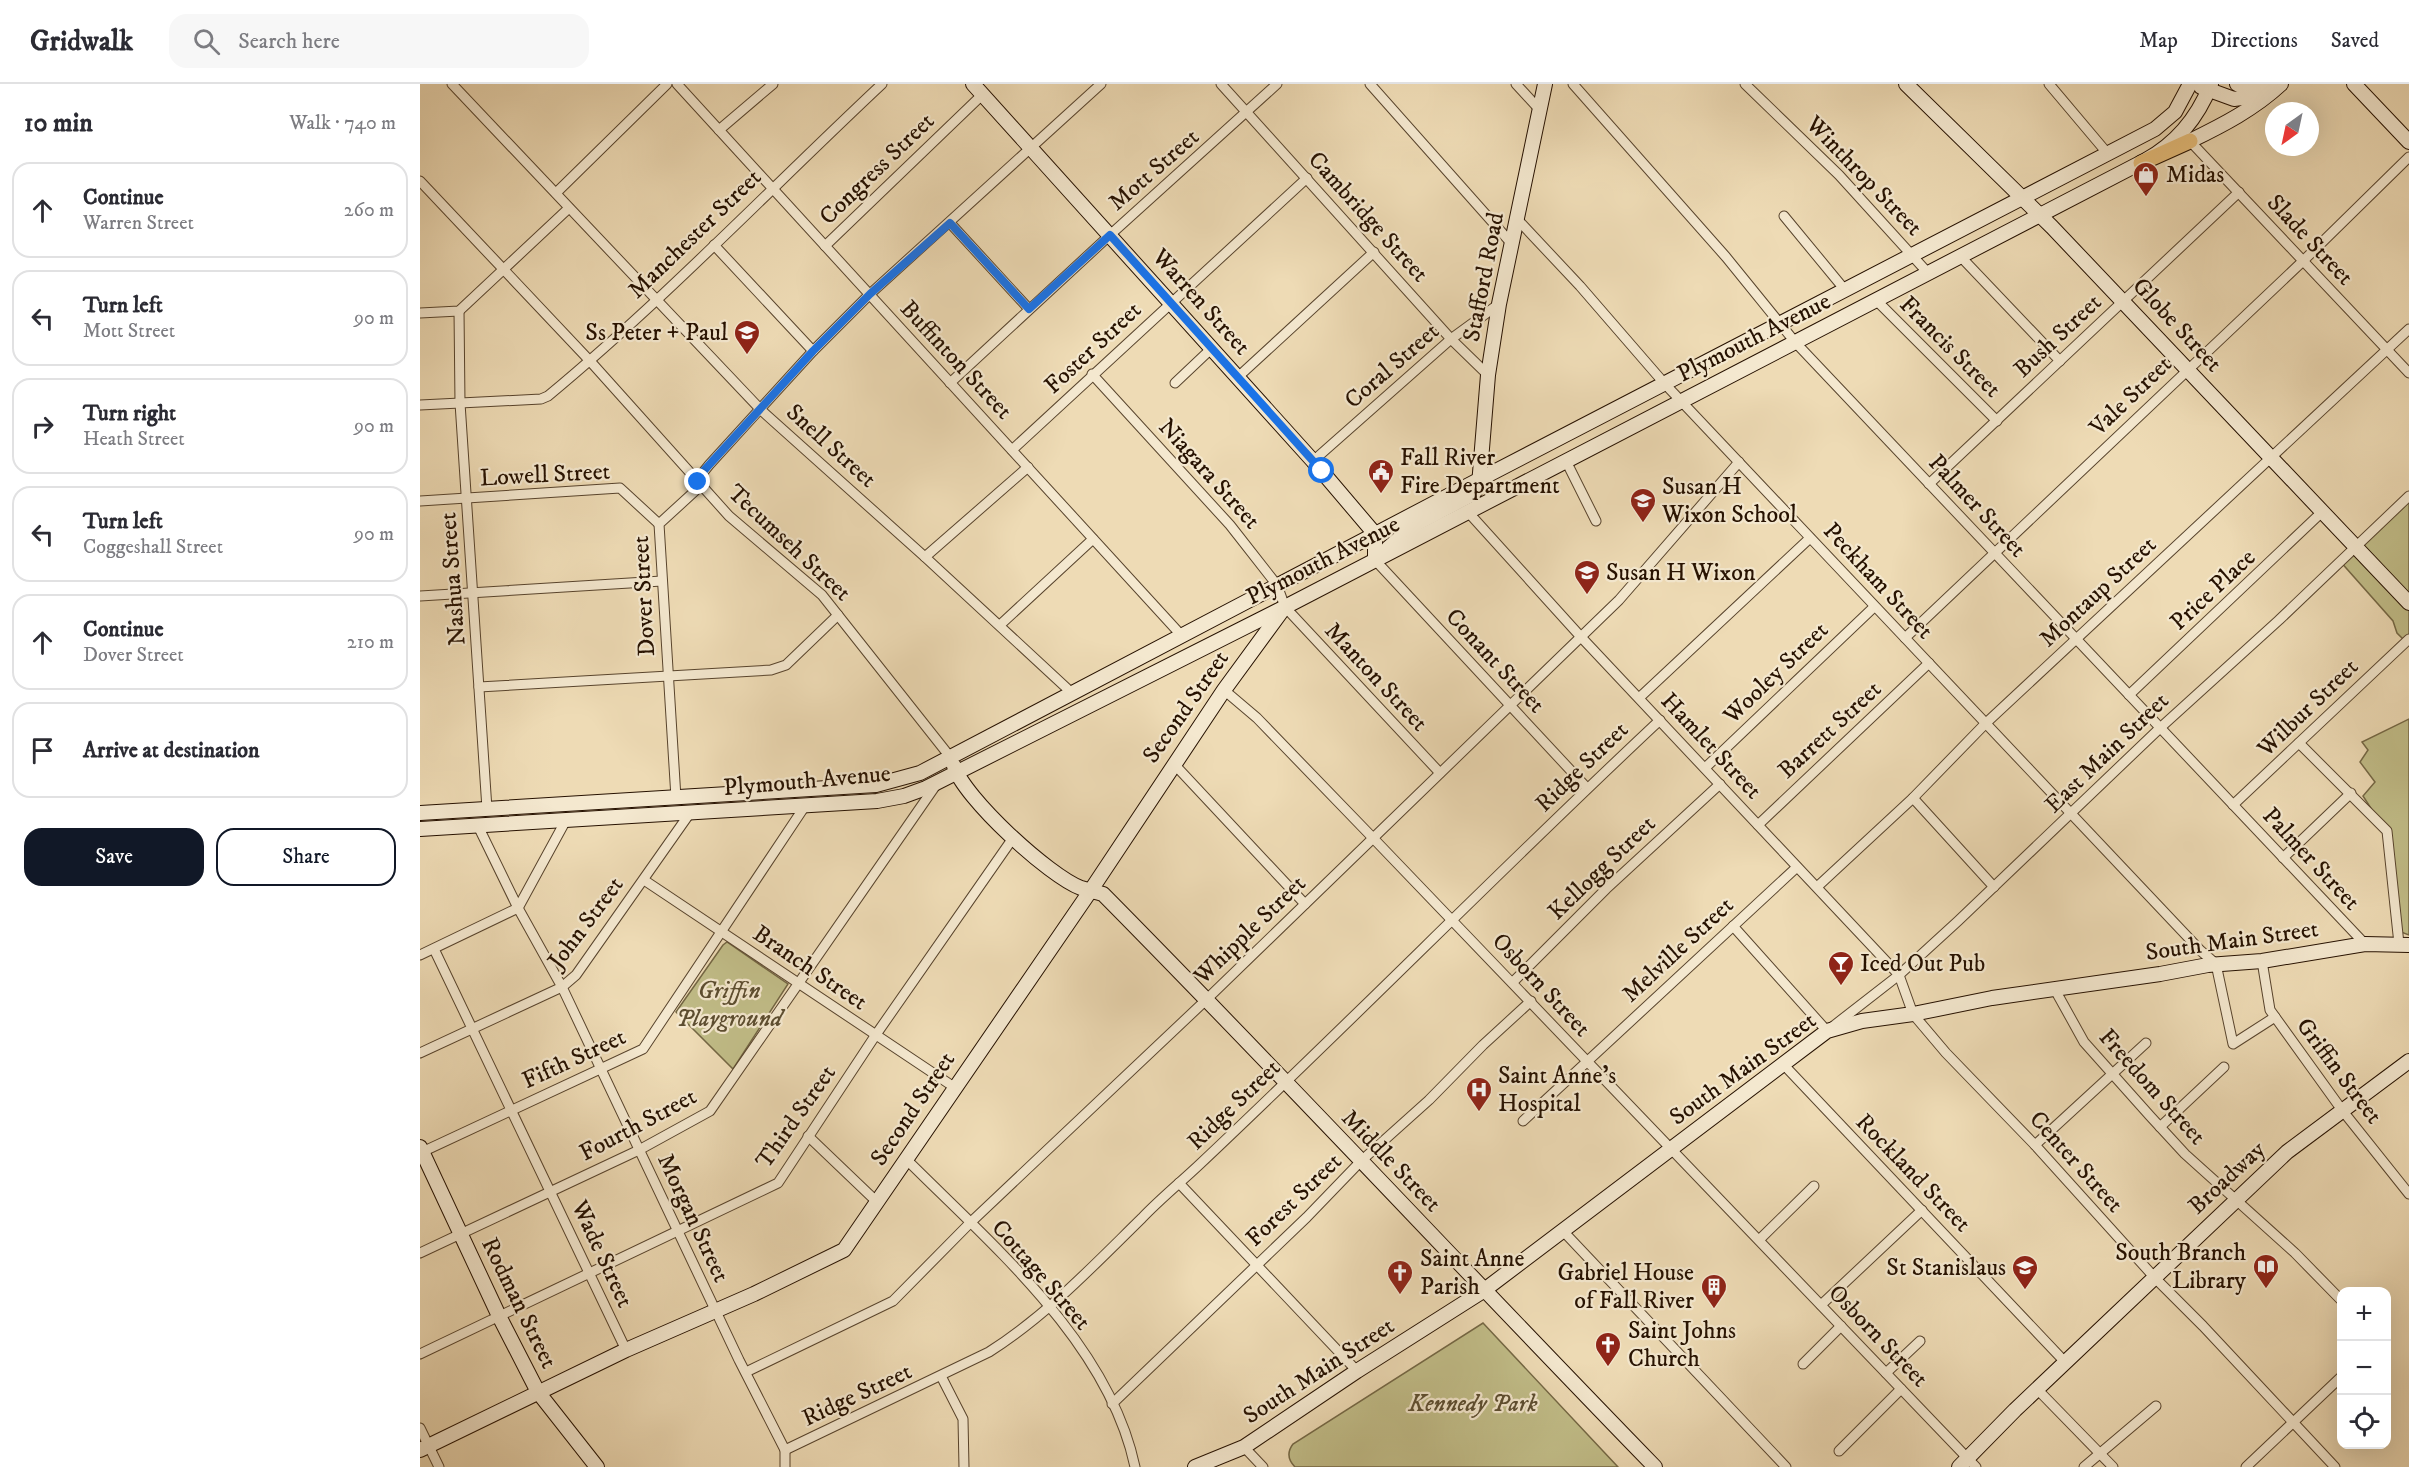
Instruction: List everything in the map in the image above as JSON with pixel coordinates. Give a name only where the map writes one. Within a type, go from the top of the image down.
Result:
[{"type":"main road","name":"Stafford Road","points":[[1478,480],[1488,397],[1488,375],[1499,304],[1545,84]]},
{"type":"main road","name":"Globe Street","points":[[1906,84],[2040,215],[2409,603]]},
{"type":"main road","name":"Plymouth Avenue","points":[[420,813],[884,784],[913,776],[1664,383],[2108,154],[2166,122],[2182,103],[2190,84]]},
{"type":"main road","points":[[2190,84],[2234,99],[2248,97],[2268,85]]},
{"type":"main road","points":[[2237,84],[2243,87],[2268,85]]},
{"type":"main road","points":[[2141,163],[2186,137],[2235,119],[2281,84]]},
{"type":"main road","points":[[2354,84],[2409,142]]},
{"type":"main road","name":"Warren Street","points":[[977,89],[1314,461],[1375,534]]},
{"type":"main road","points":[[2208,91],[2226,106],[2256,105]]},
{"type":"main road","points":[[2186,137],[2208,91]]},
{"type":"main road","name":"Plymouth Avenue","points":[[420,829],[805,806],[887,800],[912,794],[956,774],[1285,607],[2141,163]]},
{"type":"main road","points":[[1375,560],[1416,524],[1473,494],[1478,488],[1478,480]]},
{"type":"main road","points":[[1375,534],[1375,560]]},
{"type":"main road","name":"Second Street","points":[[424,1448],[626,1350],[844,1250],[1091,890],[1224,690],[1285,607]]},
{"type":"main road","points":[[951,758],[956,774]]},
{"type":"main road","name":"Middle Street","points":[[956,774],[986,810],[1040,863],[1080,888],[1103,894],[1207,999],[1483,1291],[1655,1467]]},
{"type":"main road","name":"South Main Street","points":[[1195,1467],[1244,1447],[1357,1371],[1483,1291],[1827,1031],[1862,1021],[2054,988],[2216,964],[2262,961],[2365,944],[2404,945]]},
{"type":"main road","name":"Broadway","points":[[1968,1464],[2037,1389],[2287,1152],[2409,1061]]},
{"type":"main road","name":"Rodman Street","points":[[421,1151],[499,1316],[538,1392],[597,1467]]},
{"type":"street","name":"Snell Street","points":[[452,84],[761,410],[1073,694]]},
{"type":"street","points":[[556,193],[667,84]]},
{"type":"street","name":"Buffinton Street","points":[[677,84],[1182,636]]},
{"type":"street","points":[[719,130],[773,84]]},
{"type":"street","name":"Manchester Street","points":[[420,405],[541,399],[548,396],[590,361],[882,84]]},
{"type":"street","name":"Dover Street","points":[[676,798],[659,524],[695,491],[700,475],[813,351],[870,294],[1101,84]]},
{"type":"street","name":"Cambridge Street","points":[[1221,84],[1451,339],[1488,375]]},
{"type":"street","name":"Mott Street","points":[[950,383],[1277,84]]},
{"type":"street","points":[[1370,84],[1512,244]]},
{"type":"street","points":[[1516,84],[1539,109]]},
{"type":"street","name":"Palmer Street","points":[[1573,84],[1718,249],[1795,342],[2365,944]]},
{"type":"street","name":"Winthrop Street","points":[[1745,84],[1839,175],[1928,273]]},
{"type":"street","points":[[2049,84],[2108,154]]},
{"type":"street","name":"Congress Street","points":[[825,246],[977,89]]},
{"type":"street","name":"Slade Street","points":[[2186,137],[2409,373]]},
{"type":"street","name":"Vale Street","points":[[1905,638],[2303,261],[2409,157]]},
{"type":"street","name":"Foster Street","points":[[1012,450],[1307,178]]},
{"type":"street","name":"Tecumseh Street","points":[[420,181],[590,361],[729,516],[815,589],[951,758]]},
{"type":"street","name":"Bush Street","points":[[1929,484],[2239,192]]},
{"type":"street","points":[[420,313],[459,311],[569,208]]},
{"type":"street","points":[[1784,216],[1845,290]]},
{"type":"street","name":"Peckham Street","points":[[1518,220],[1580,286],[1664,383],[1874,607],[2070,815],[2216,964]]},
{"type":"street","points":[[950,223],[1029,309]]},
{"type":"street","points":[[714,245],[813,351]]},
{"type":"street","points":[[1238,377],[1374,252]]},
{"type":"street","points":[[1960,256],[2060,361]]},
{"type":"street","name":"Francis Street","points":[[1876,300],[1996,421]]},
{"type":"street","name":"Coral Street","points":[[1314,461],[1451,339],[1499,304]]},
{"type":"street","name":"Nashua Street","points":[[459,311],[460,403],[487,809]]},
{"type":"street","name":"Montaup Street","points":[[1816,886],[1912,798],[1985,724],[2409,329]]},
{"type":"street","points":[[1175,383],[1212,348]]},
{"type":"street","name":"Niagara Street","points":[[1092,374],[1230,525],[1277,585],[1285,607]]},
{"type":"street","points":[[1566,461],[1596,521]]},
{"type":"street","name":"Whipple Street","points":[[746,1372],[893,1301],[970,1223],[1207,999],[1581,637],[1618,600],[1739,462]]},
{"type":"street","points":[[925,557],[1028,467]]},
{"type":"street","name":"Lowell Street","points":[[420,501],[620,488],[659,524]]},
{"type":"street","name":"East Main Street","points":[[1827,1031],[1899,975],[2409,496]]},
{"type":"street","name":"Hamlet Street","points":[[1468,512],[1581,637],[1899,975],[1913,1014]]},
{"type":"street","name":"Price Place","points":[[2129,695],[2322,512]]},
{"type":"street","points":[[1000,626],[1093,538]]},
{"type":"street","points":[[1639,698],[1810,538]]},
{"type":"street","name":"Conant Street","points":[[1375,560],[1587,788]]},
{"type":"street","points":[[420,596],[662,581]]},
{"type":"street","name":"Manton Street","points":[[1285,607],[1440,773]]},
{"type":"street","name":"Wooley Street","points":[[1705,768],[1874,607]]},
{"type":"street","points":[[479,687],[771,670],[786,665],[838,615]]},
{"type":"street","name":"Wilbur Street","points":[[2234,805],[2409,639]]},
{"type":"street","name":"Barrett Street","points":[[1758,825],[1929,663]]},
{"type":"street","name":"Osborn Street","points":[[1224,690],[1257,718],[1513,982],[1886,1373],[1968,1464]]},
{"type":"street","name":"Ridge Street","points":[[785,1450],[941,1376],[1006,1341],[1050,1307],[1084,1277],[1143,1216],[1285,1083],[1587,788],[1660,720]]},
{"type":"street","points":[[2299,742],[2387,831],[2404,945]]},
{"type":"street","points":[[1174,764],[1305,904]]},
{"type":"street","name":"Fourth Street","points":[[420,1253],[639,1150],[710,1111],[938,783]]},
{"type":"street","name":"Kellogg Street","points":[[1513,982],[1606,889],[1720,784]]},
{"type":"street","points":[[2283,858],[2351,793]]},
{"type":"street","points":[[1912,798],[1994,887]]},
{"type":"street","name":"Fifth Street","points":[[421,1151],[643,1049],[805,806]]},
{"type":"street","name":"John Street","points":[[420,1053],[474,1030],[562,987],[576,975],[690,813]]},
{"type":"street","points":[[420,955],[518,908],[566,820]]},
{"type":"street","name":"Morgan Street","points":[[478,826],[518,908],[562,987],[715,1309],[785,1450],[785,1467]]},
{"type":"street","name":"Third Street","points":[[420,1354],[778,1183],[875,1036],[1013,838]]},
{"type":"street","name":"Melville Street","points":[[1523,1121],[1797,867]]},
{"type":"street","name":"Branch Street","points":[[644,880],[954,1087]]},
{"type":"street","points":[[1733,926],[1827,1031]]},
{"type":"street","name":"Wade Street","points":[[434,949],[626,1350]]},
{"type":"street","name":"Griffin Street","points":[[2262,961],[2270,1010],[2342,1110],[2409,1194]]},
{"type":"street","points":[[2216,964],[2233,1044],[2275,1017]]},
{"type":"street","name":"Freedom Street","points":[[2054,988],[2084,1042],[2160,1127],[2235,1201],[2295,1253],[2337,1296]]},
{"type":"street","name":"Forest Street","points":[[1112,1404],[1307,1217],[1361,1161],[1429,1100],[1483,1045],[1531,1001]]},
{"type":"street","name":"Center Street","points":[[1913,1014],[1946,1053],[2035,1146],[2155,1278],[2335,1467]]},
{"type":"street","points":[[2035,1146],[2146,1043]]},
{"type":"street","name":"Rockland Street","points":[[1783,1064],[2065,1362]]},
{"type":"street","points":[[2160,1127],[2224,1067]]},
{"type":"street","points":[[808,1136],[877,1202]]},
{"type":"street","name":"Cottage Street","points":[[906,1160],[1050,1307],[1100,1379],[1126,1432],[1135,1467]]},
{"type":"street","points":[[1179,1183],[1357,1371]]},
{"type":"street","points":[[1759,1240],[1814,1186]]},
{"type":"street","points":[[1821,1305],[1922,1210]]},
{"type":"street","points":[[1563,1231],[1786,1467]]},
{"type":"street","points":[[1803,1364],[1841,1326]]},
{"type":"street","points":[[1886,1373],[1920,1341]]},
{"type":"street","points":[[941,1376],[963,1419],[964,1467]]},
{"type":"street","points":[[2246,1467],[2337,1381]]},
{"type":"street","points":[[1839,1451],[1901,1389]]},
{"type":"street","points":[[2037,1389],[2114,1467]]},
{"type":"street","points":[[2084,1467],[2156,1406]]},
{"type":"street","points":[[420,1428],[424,1448],[439,1467]]},
{"type":"street","points":[[1244,1447],[1263,1467]]},
{"type":"green space","points":[[2409,496],[2409,645],[2397,633],[2393,621],[2339,560]]},
{"type":"green space","points":[[2409,719],[2409,935],[2401,932],[2387,833],[2363,796],[2375,782],[2360,762],[2368,750],[2362,742]]},
{"type":"green space","name":"Griffin Playground","points":[[727,942],[788,984],[733,1069],[676,1012]]},
{"type":"green space","name":"Kennedy Park","points":[[1483,1323],[1618,1467],[1295,1467],[1289,1453],[1293,1444]]},
{"type":"place","name":"Midas","points":[[2146,198]]},
{"type":"place","name":"Ss Peter + Paul","points":[[747,356]]},
{"type":"place","name":"Fall River Fire Department","points":[[1381,495]]},
{"type":"place","name":"Susan H Wixon School","points":[[1643,524]]},
{"type":"place","name":"Susan H Wixon","points":[[1587,596]]},
{"type":"place","name":"Iced Out Pub","points":[[1841,987]]},
{"type":"place","name":"Saint Anne's Hospital","points":[[1479,1113]]},
{"type":"place","name":"South Branch Library","points":[[2266,1290]]},
{"type":"place","name":"St Stanislaus","points":[[2025,1291]]},
{"type":"place","name":"Saint Anne Parish","points":[[1400,1296]]},
{"type":"place","name":"Gabriel House of Fall River","points":[[1714,1310]]},
{"type":"place","name":"Saint Johns Church","points":[[1608,1368]]},
{"type":"route","points":[[698,482],[700,475],[813,351],[870,294],[950,223],[1029,309],[1110,235],[1322,471]]}]
